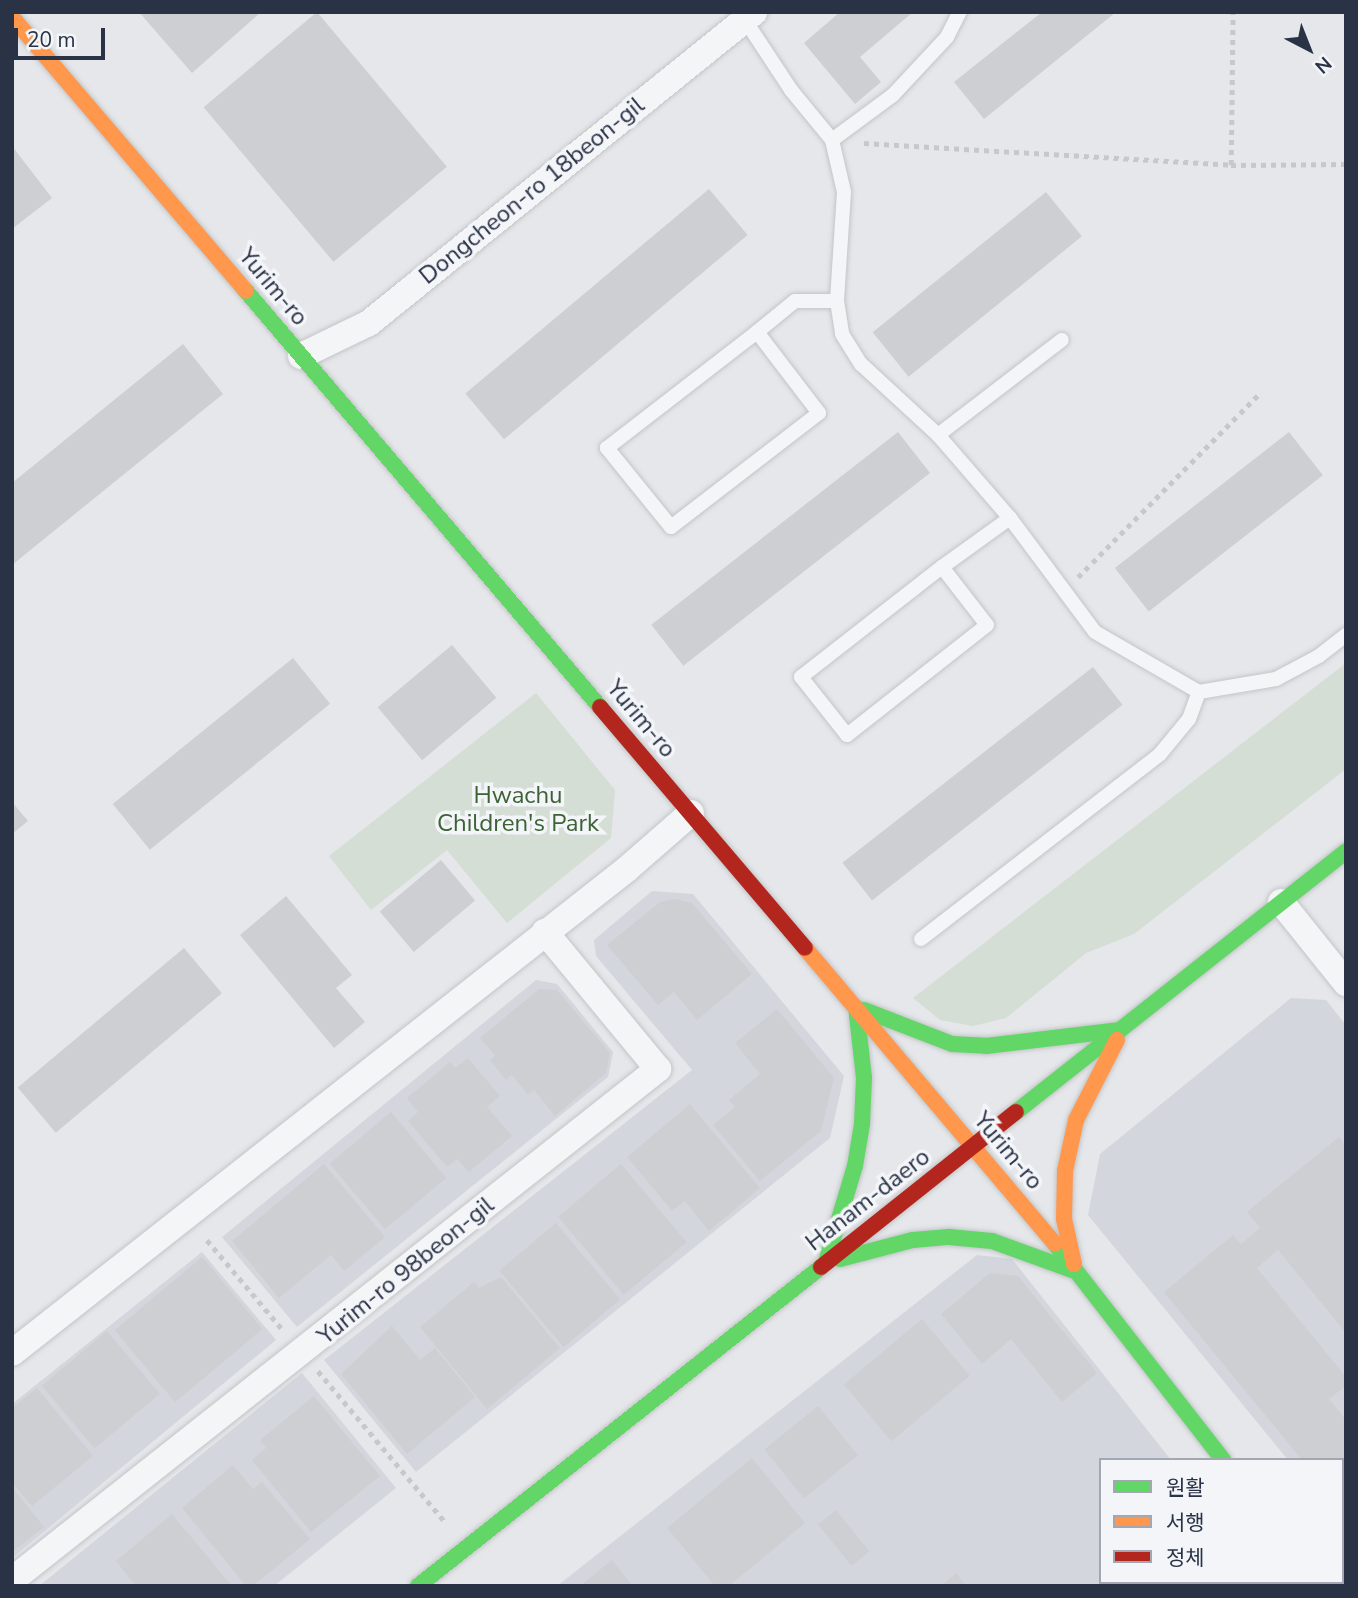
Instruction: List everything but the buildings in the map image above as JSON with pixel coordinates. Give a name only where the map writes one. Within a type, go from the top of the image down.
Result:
[{"type":"street","name":"Dongcheon-ro 18beon-gil","points":[[301,356],[369,323],[746,15]]},
{"type":"street","name":"Yurim-ro","points":[[12,17],[975,1146],[1221,1458]]},
{"type":"street","points":[[12,1353],[545,932],[691,813]]},
{"type":"street","name":"Hanam-daero","points":[[418,1586],[1346,851]]},
{"type":"street","points":[[1281,902],[1346,983]]},
{"type":"street","name":"Yurim-ro 98beon-gil","points":[[12,1580],[303,1353],[658,1069],[545,932]]},
{"type":"street","points":[[826,1262],[855,1166],[862,1124],[864,1078],[856,1007],[952,1044],[986,1046],[1122,1030]]},
{"type":"street","points":[[1076,1272],[1064,1219],[1065,1171],[1076,1120],[1122,1030]]},
{"type":"street","points":[[826,1262],[913,1240],[949,1237],[992,1241],[1076,1272]]},
{"type":"lane","points":[[832,140],[893,95],[947,37],[960,12]]},
{"type":"lane","points":[[746,15],[791,90],[832,140],[844,192],[837,301],[842,334],[860,364],[938,435],[1010,518],[1063,593],[1095,632],[1199,692],[1276,678],[1319,656],[1346,635]]},
{"type":"lane","points":[[757,332],[819,413],[671,527],[607,447],[795,301],[837,301]]},
{"type":"lane","points":[[938,435],[1062,340]]},
{"type":"lane","points":[[942,567],[987,625],[848,735],[801,677],[942,567],[1010,518]]},
{"type":"lane","points":[[921,939],[1160,754],[1189,719],[1199,692]]},
{"type":"path","points":[[1231,165],[1233,12]]},
{"type":"path","points":[[832,140],[1231,165],[1346,164]]},
{"type":"path","points":[[1063,593],[1261,393]]},
{"type":"path","points":[[207,1240],[466,1548]]},
{"type":"shaded area","points":[[652,891],[693,894],[844,1076],[830,1138],[416,1472],[324,1360],[692,1070],[596,956],[594,940]]},
{"type":"shaded area","points":[[536,980],[557,984],[613,1052],[608,1077],[297,1327],[222,1237]]},
{"type":"shaded area","points":[[1291,998],[1326,1000],[1346,1025],[1346,1586],[557,1586],[977,1255],[1012,1259],[1169,1458],[1099,1458],[1099,1584],[1344,1584],[1344,1458],[1286,1458],[1088,1215],[1100,1154]]},
{"type":"shaded area","points":[[202,1252],[276,1340],[12,1558],[12,1404]]},
{"type":"shaded area","points":[[302,1373],[396,1488],[274,1586],[39,1586]]},
{"type":"green space","points":[[1346,663],[1346,769],[1134,934],[1086,953],[1006,1018],[973,1026],[940,1020],[913,998]]},
{"type":"green space","name":"Hwachu Children's Park","points":[[536,693],[615,790],[611,838],[507,923],[447,850],[371,910],[329,856]]},
{"type":"traffic: fast","points":[[246,291],[600,707]]},
{"type":"traffic: fast","points":[[1016,1112],[1346,851]]},
{"type":"traffic: fast","points":[[826,1262],[855,1166],[862,1124],[864,1078],[856,1007]]},
{"type":"traffic: fast","points":[[864,1010],[952,1044],[986,1046],[1120,1030]]},
{"type":"traffic: fast","points":[[840,1259],[913,1240],[949,1237],[992,1241],[1072,1270]]},
{"type":"traffic: fast","points":[[1055,1244],[1221,1458]]},
{"type":"traffic: fast","points":[[418,1586],[821,1267]]},
{"type":"traffic: slow","points":[[12,17],[246,291]]},
{"type":"traffic: slow","points":[[805,948],[1055,1244]]},
{"type":"traffic: slow","points":[[1074,1264],[1064,1219],[1065,1171],[1076,1120],[1117,1040]]},
{"type":"traffic: jam","points":[[600,707],[805,948]]},
{"type":"traffic: jam","points":[[821,1267],[1016,1112]]}]
